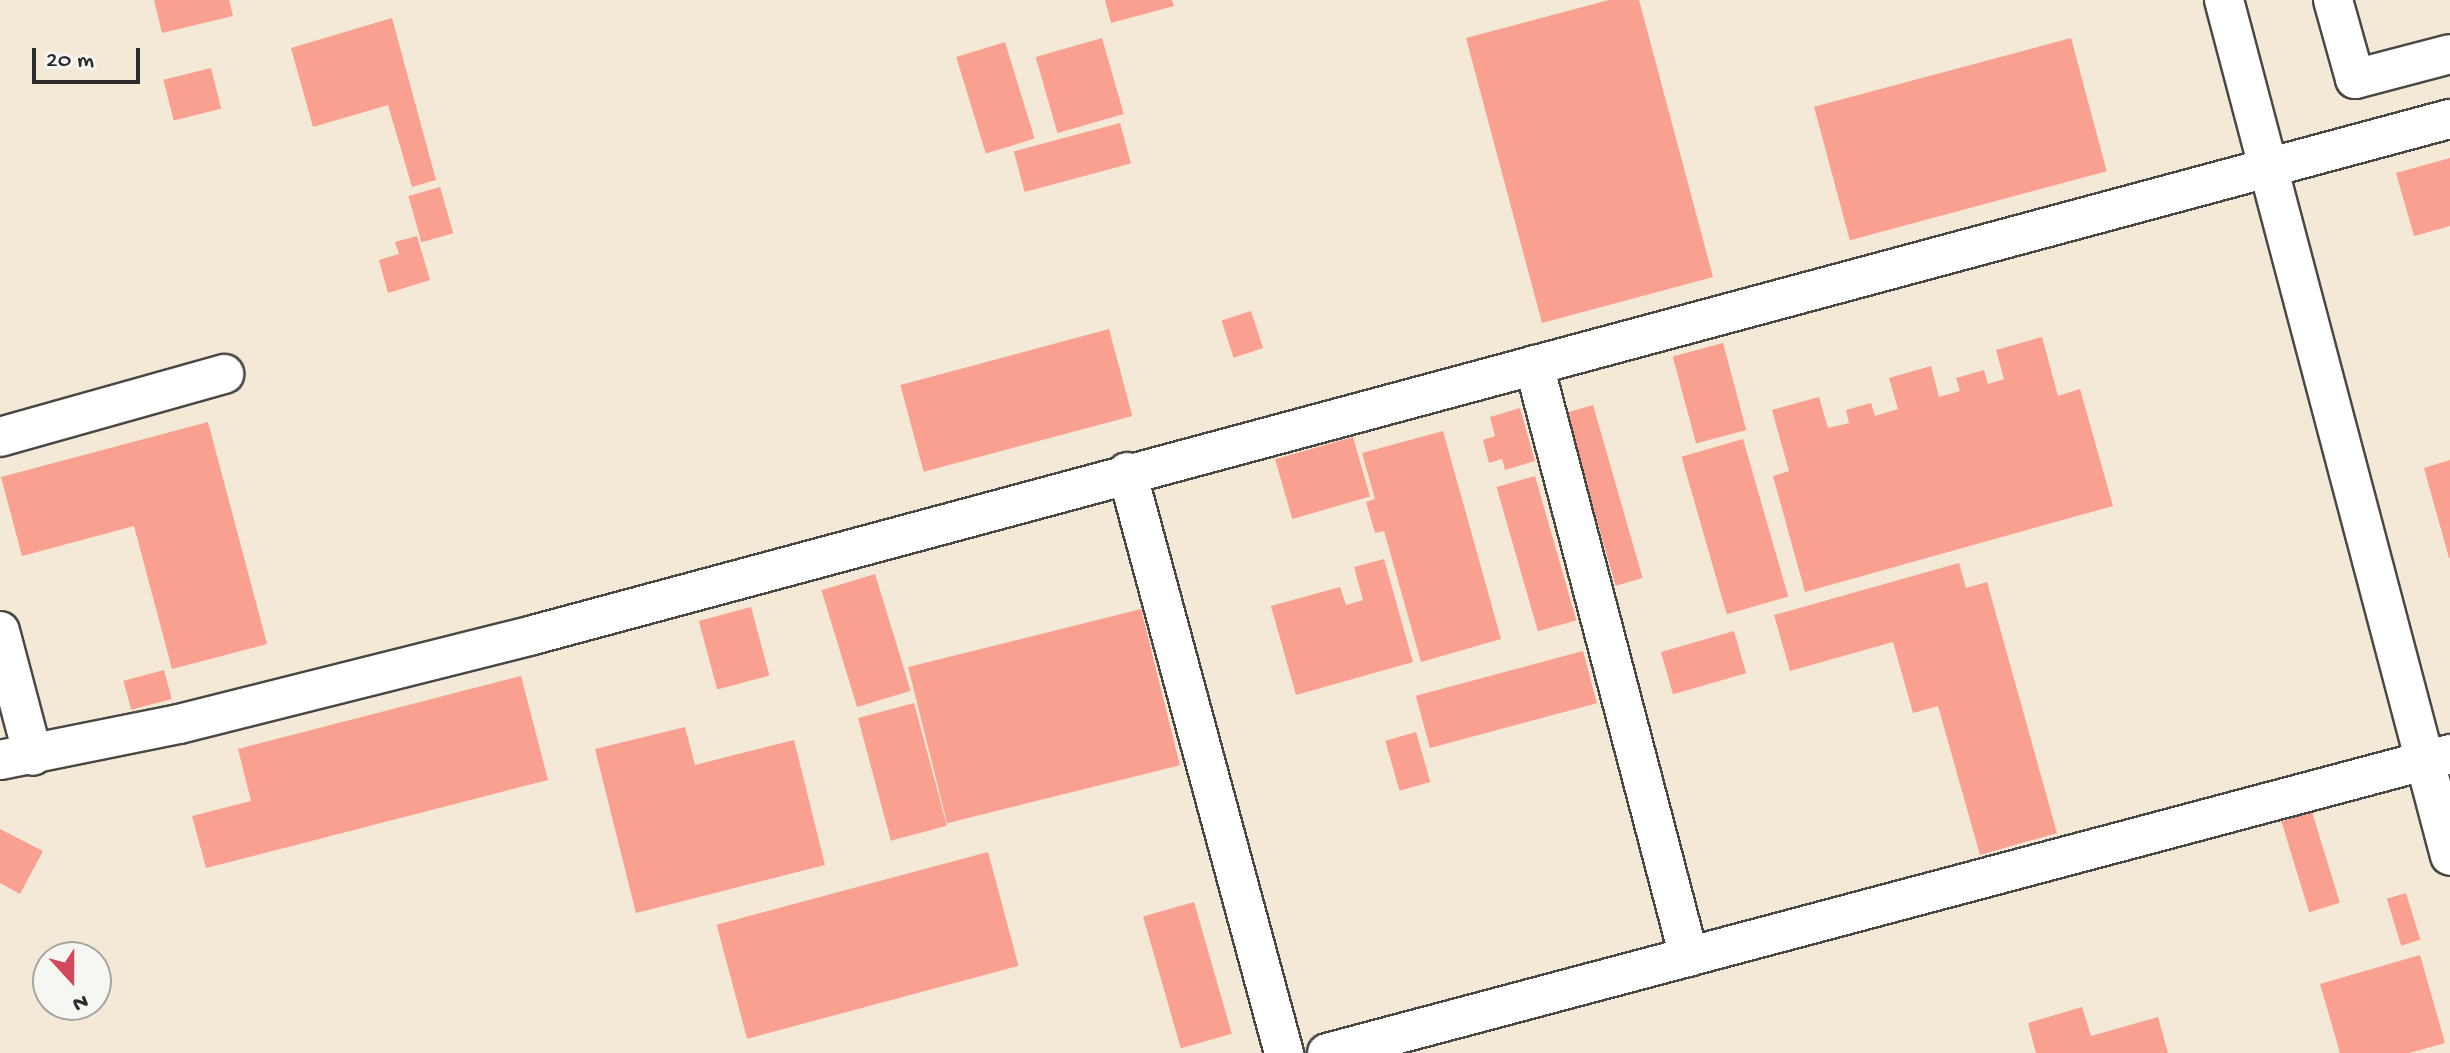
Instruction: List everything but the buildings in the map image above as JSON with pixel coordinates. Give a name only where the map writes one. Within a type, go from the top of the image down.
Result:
[{"type":"street","points":[[2224,0],[2437,757],[2450,856]]},
{"type":"street","points":[[2333,0],[2355,79],[2450,54]]},
{"type":"street","points":[[0,631],[16,758],[533,635],[1127,472],[2450,119]]},
{"type":"street","points":[[1534,365],[1689,957]]},
{"type":"street","points":[[0,437],[224,374]]},
{"type":"street","points":[[1127,472],[1284,1053]]},
{"type":"street","points":[[1327,1053],[2437,757]]}]
